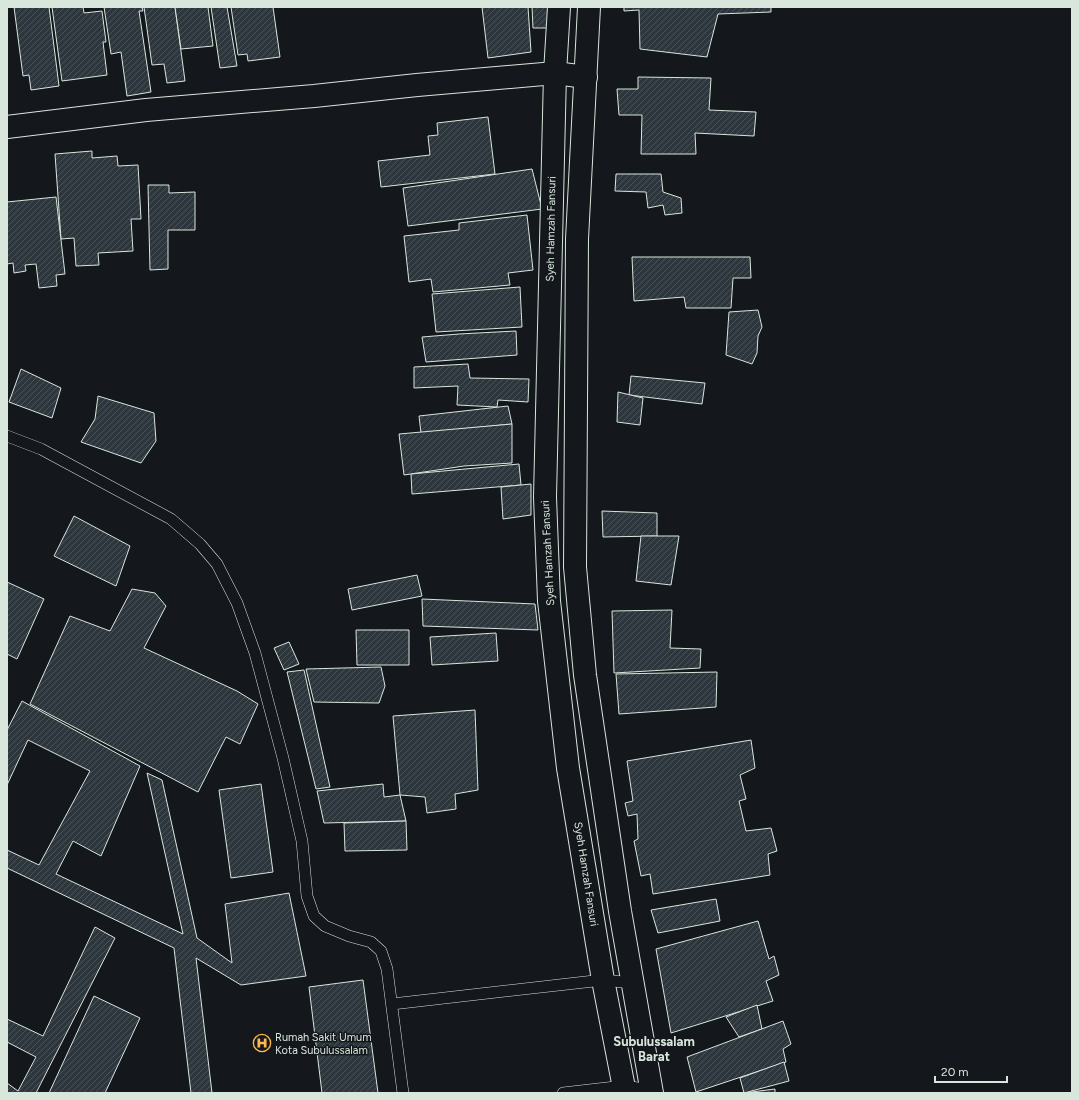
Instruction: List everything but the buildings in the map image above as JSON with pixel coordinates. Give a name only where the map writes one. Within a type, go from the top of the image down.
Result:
[{"type":"main road","name":"Syeh Hamzah Fansuri","points":[[559,7],[555,73],[545,497],[549,601],[568,768],[602,980],[624,1090]]},
{"type":"main road","points":[[590,7],[577,239],[575,559],[585,675],[619,903],[651,1092]]},
{"type":"main road","points":[[7,127],[146,110],[555,73],[586,77]]},
{"type":"main road","points":[[557,668],[585,675]]},
{"type":"lane","points":[[7,436],[41,449],[171,519],[200,544],[217,564],[237,603],[255,653],[285,765],[302,841],[308,896],[314,916],[325,926],[349,936],[371,942],[381,951],[387,969],[403,1093]]},
{"type":"lane","points":[[392,1004],[602,980],[633,983]]},
{"type":"lane","points":[[563,1093],[624,1090],[651,1092]]},
{"type":"place","name":"Rumah Sakit Umum Kota Subulussalam","points":[[262,1043]]},
{"type":"district","name":"Subulussalam Barat","points":[[654,1048]]}]
